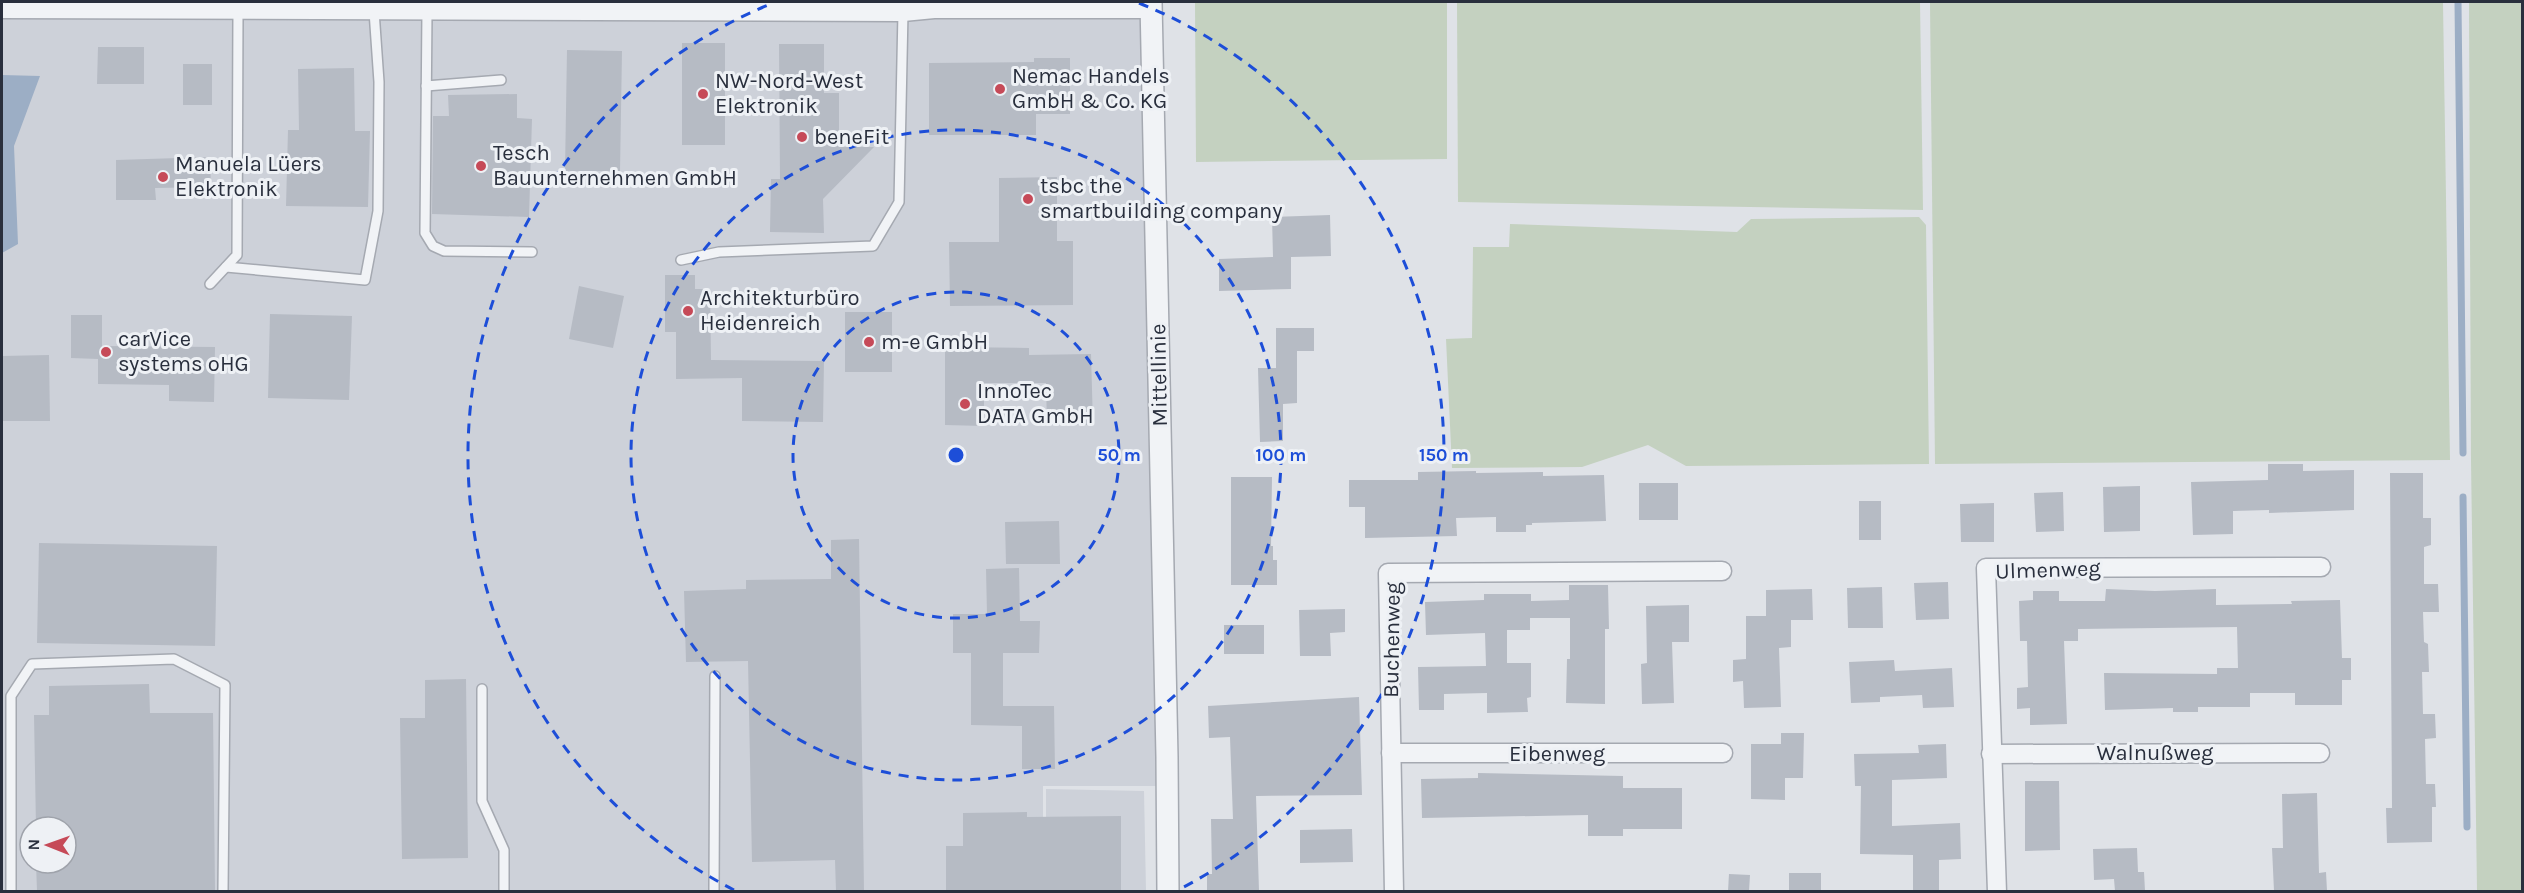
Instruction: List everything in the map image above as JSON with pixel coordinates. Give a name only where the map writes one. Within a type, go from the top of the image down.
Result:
[{"type":"street","points":[[2,9],[168,6],[238,11],[426,11],[760,7],[903,12],[934,9],[1151,5]]},
{"type":"street","name":"Mittellinie","points":[[1151,5],[1168,891]]},
{"type":"street","name":"Ulmenweg","points":[[1997,891],[1986,568],[2321,567]]},
{"type":"street","name":"Buchenweg","points":[[1394,891],[1388,573],[1722,571]]},
{"type":"street","name":"Eibenweg","points":[[1391,753],[1724,753]]},
{"type":"street","name":"Walnußweg","points":[[1991,754],[2320,753]]},
{"type":"lane","points":[[210,284],[237,255],[238,11]]},
{"type":"lane","points":[[226,267],[365,280],[378,211],[379,82],[374,11]]},
{"type":"lane","points":[[426,11],[425,233],[433,246],[444,251],[532,252]]},
{"type":"lane","points":[[681,260],[718,252],[873,246],[899,202],[903,12]]},
{"type":"lane","points":[[426,86],[501,80]]},
{"type":"lane","points":[[11,891],[11,696],[32,664],[174,659],[225,685],[223,891]]},
{"type":"lane","points":[[714,891],[716,676]]},
{"type":"lane","points":[[482,689],[482,801],[504,850],[504,891]]},
{"type":"shaded area","points":[[2,2],[931,2],[1152,9],[1167,786],[1043,786],[1043,891],[2,892]]},
{"type":"shaded area","points":[[1046,789],[1144,791],[1146,891],[1046,891]]},
{"type":"green space","points":[[1195,2],[1447,2],[1447,159],[1196,162]]},
{"type":"green space","points":[[1457,2],[1920,2],[1923,210],[1458,202]]},
{"type":"green space","points":[[1930,2],[2443,2],[2450,460],[1935,464]]},
{"type":"green space","points":[[2469,2],[2522,2],[2522,891],[2477,891],[2471,460]]},
{"type":"green space","points":[[1919,217],[1926,225],[1929,464],[1686,466],[1648,445],[1582,467],[1452,468],[1446,339],[1472,338],[1473,247],[1509,247],[1510,224],[1737,232],[1751,219]]},
{"type":"water","points":[[2,75],[40,76],[14,146],[18,244],[2,253]]},
{"type":"building","name":"NW-Nord-West Elektronik","points":[[682,43],[725,43],[725,145],[682,145]]},
{"type":"building","name":"beneFit","points":[[779,44],[824,44],[824,93],[839,93],[839,147],[874,147],[823,199],[824,233],[770,232],[771,179],[780,179]]},
{"type":"building","points":[[98,47],[144,47],[144,84],[97,84]]},
{"type":"building","points":[[567,50],[622,51],[620,171],[565,171]]},
{"type":"building","name":"Nemac Handels GmbH & Co. KG","points":[[1034,58],[1070,58],[1070,114],[1036,114],[1036,135],[929,135],[929,63],[1034,62]]},
{"type":"building","points":[[183,64],[212,64],[212,105],[183,105]]},
{"type":"building","points":[[354,68],[355,131],[370,131],[368,207],[286,206],[288,130],[299,130],[298,69]]},
{"type":"building","name":"Tesch Bauunternehmen GmbH","points":[[517,94],[517,118],[532,119],[529,217],[432,214],[433,116],[449,116],[448,95]]},
{"type":"building","name":"Manuela Lüers Elektronik","points":[[210,157],[211,187],[155,188],[156,200],[116,200],[116,160]]},
{"type":"building","points":[[1057,177],[1057,241],[1073,241],[1073,305],[950,306],[949,242],[999,242],[999,178]]},
{"type":"building","points":[[1330,215],[1331,256],[1291,257],[1291,289],[1219,291],[1219,259],[1273,257],[1272,217]]},
{"type":"building","points":[[665,275],[695,275],[695,289],[710,289],[711,360],[824,361],[823,422],[742,421],[742,378],[676,379],[676,332],[665,332]]},
{"type":"building","points":[[579,286],[624,296],[613,348],[569,339]]},
{"type":"building","name":"m-e GmbH","points":[[845,312],[892,312],[892,372],[845,372]]},
{"type":"building","points":[[270,314],[352,316],[349,400],[268,398]]},
{"type":"building","points":[[71,315],[102,315],[102,346],[215,347],[214,402],[169,401],[169,385],[98,384],[98,359],[71,358]]},
{"type":"building","points":[[1276,328],[1314,328],[1314,351],[1297,351],[1297,403],[1283,404],[1283,441],[1260,442],[1258,368],[1276,368]]},
{"type":"building","points":[[945,347],[1029,348],[1029,355],[1091,354],[1093,425],[1047,425],[1046,383],[984,383],[984,426],[945,425]]},
{"type":"building","points":[[49,355],[50,421],[2,421],[2,356]]},
{"type":"building","points":[[2268,464],[2303,464],[2303,471],[2354,470],[2354,510],[2269,513],[2269,510],[2233,511],[2233,534],[2193,535],[2191,482],[2268,480]]},
{"type":"building","points":[[1476,471],[1476,473],[1543,472],[1543,476],[1604,475],[1606,521],[1532,523],[1532,525],[1526,525],[1526,532],[1496,532],[1496,517],[1456,518],[1457,536],[1365,538],[1365,507],[1349,507],[1349,480],[1418,480],[1418,472]]},
{"type":"building","points":[[2390,473],[2423,473],[2423,518],[2431,518],[2431,545],[2424,547],[2424,584],[2438,584],[2439,612],[2423,612],[2424,642],[2428,644],[2429,672],[2422,672],[2423,714],[2435,714],[2436,738],[2425,739],[2426,784],[2435,784],[2436,807],[2432,807],[2432,842],[2387,843],[2386,808],[2392,808]]},
{"type":"building","points":[[1231,477],[1272,477],[1271,546],[1273,546],[1273,560],[1277,560],[1277,585],[1231,585]]},
{"type":"building","points":[[1639,483],[1678,483],[1678,520],[1639,520]]},
{"type":"building","points":[[2140,486],[2140,531],[2104,532],[2103,487]]},
{"type":"building","points":[[2063,492],[2064,531],[2036,532],[2034,493]]},
{"type":"building","points":[[1859,501],[1881,501],[1881,540],[1859,540]]},
{"type":"building","points":[[1994,503],[1994,542],[1961,542],[1960,504]]},
{"type":"building","points":[[1059,521],[1060,564],[1006,564],[1005,522]]},
{"type":"building","points":[[859,539],[864,891],[836,891],[835,860],[752,862],[748,661],[686,662],[684,591],[746,589],[746,580],[831,579],[831,540]]},
{"type":"building","points":[[39,543],[217,546],[215,646],[37,643]]},
{"type":"building","points":[[1019,568],[1020,621],[1040,621],[1039,653],[1003,653],[1003,706],[1054,706],[1055,769],[1022,769],[1022,726],[971,725],[971,653],[953,653],[953,614],[987,614],[986,569]]},
{"type":"building","points":[[1948,582],[1949,619],[1916,620],[1914,583]]},
{"type":"building","points":[[1569,585],[1608,585],[1609,629],[1605,629],[1605,704],[1566,703],[1567,659],[1570,659],[1570,618],[1530,618],[1530,630],[1507,630],[1507,663],[1531,663],[1531,697],[1527,698],[1528,712],[1487,713],[1487,693],[1444,694],[1444,710],[1419,710],[1418,667],[1486,666],[1485,633],[1426,635],[1425,602],[1484,600],[1484,594],[1531,594],[1531,601],[1569,600]]},
{"type":"building","points":[[1882,587],[1883,628],[1848,628],[1847,588]]},
{"type":"building","points":[[1812,589],[1813,620],[1791,620],[1791,647],[1779,648],[1781,707],[1744,708],[1743,681],[1733,682],[1733,660],[1746,659],[1746,616],[1766,616],[1766,590]]},
{"type":"building","points":[[2106,589],[2155,591],[2216,589],[2216,605],[2292,604],[2291,601],[2340,600],[2342,658],[2351,658],[2351,680],[2342,680],[2342,705],[2295,705],[2295,693],[2250,693],[2250,707],[2198,707],[2198,712],[2173,712],[2173,708],[2105,710],[2104,673],[2217,674],[2217,668],[2238,668],[2237,627],[2078,629],[2078,641],[2064,641],[2067,724],[2030,725],[2030,708],[2017,709],[2017,688],[2028,687],[2027,641],[2020,641],[2019,601],[2033,600],[2033,591],[2059,591],[2059,601],[2105,601]]},
{"type":"building","points":[[1689,605],[1689,642],[1672,642],[1674,703],[1642,704],[1641,664],[1647,663],[1646,606]]},
{"type":"building","points":[[1345,609],[1345,632],[1330,633],[1331,656],[1300,656],[1299,610]]},
{"type":"building","points":[[1224,625],[1264,625],[1264,654],[1224,654]]},
{"type":"building","points":[[1894,660],[1895,671],[1952,668],[1954,707],[1923,708],[1922,695],[1880,697],[1880,702],[1851,703],[1849,662]]},
{"type":"building","points":[[466,679],[468,858],[402,859],[400,718],[425,718],[425,680]]},
{"type":"building","points":[[149,684],[150,713],[213,713],[215,891],[37,891],[36,875],[78,875],[78,815],[36,815],[34,715],[49,715],[49,686]]},
{"type":"building","points":[[1359,697],[1362,795],[1256,796],[1259,891],[1207,891],[1207,874],[1212,874],[1211,819],[1233,819],[1230,737],[1209,738],[1208,706]]},
{"type":"building","points":[[1781,733],[1804,733],[1803,778],[1785,778],[1785,800],[1751,799],[1751,744],[1781,744]]},
{"type":"building","points":[[1946,744],[1947,778],[1892,780],[1892,826],[1960,823],[1961,859],[1939,860],[1939,891],[1913,891],[1913,855],[1860,854],[1861,786],[1855,786],[1854,754],[1919,753],[1918,745]]},
{"type":"building","points":[[1478,773],[1623,776],[1623,788],[1682,788],[1682,829],[1623,829],[1623,836],[1588,836],[1588,815],[1422,818],[1421,779],[1478,778]]},
{"type":"building","points":[[2025,781],[2059,781],[2060,850],[2025,851]]},
{"type":"building","points":[[2317,793],[2319,873],[2326,872],[2327,891],[2274,891],[2272,848],[2283,848],[2282,794]]},
{"type":"building","points":[[1027,812],[1027,817],[1121,816],[1121,891],[946,891],[946,846],[963,846],[963,813]]},
{"type":"building","points":[[1352,829],[1353,862],[1300,863],[1300,830]]},
{"type":"building","points":[[2137,848],[2138,872],[2144,872],[2145,891],[2115,891],[2114,879],[2094,880],[2093,849]]},
{"type":"building","points":[[1789,873],[1821,873],[1821,891],[1789,891]]},
{"type":"building","points":[[1729,874],[1750,875],[1749,891],[1728,891]]},
{"type":"waterway","points":[[2458,2],[2463,453]]},
{"type":"waterway","points":[[2463,497],[2467,827]]},
{"type":"place","name":"Nemac Handels GmbH & Co. KG","points":[[1000,89]]},
{"type":"place","name":"NW-Nord-West Elektronik","points":[[703,94]]},
{"type":"place","name":"beneFit","points":[[802,137]]},
{"type":"place","name":"Tesch Bauunternehmen GmbH","points":[[481,166]]},
{"type":"place","name":"Manuela Lüers Elektronik","points":[[163,177]]},
{"type":"place","name":"tsbc the smartbuilding company","points":[[1028,199]]},
{"type":"place","name":"Architekturbüro Heidenreich","points":[[688,311]]},
{"type":"place","name":"m-e GmbH","points":[[869,342]]},
{"type":"place","name":"carVice systems oHG","points":[[106,352]]},
{"type":"place","name":"InnoTec DATA GmbH","points":[[965,404]]}]
